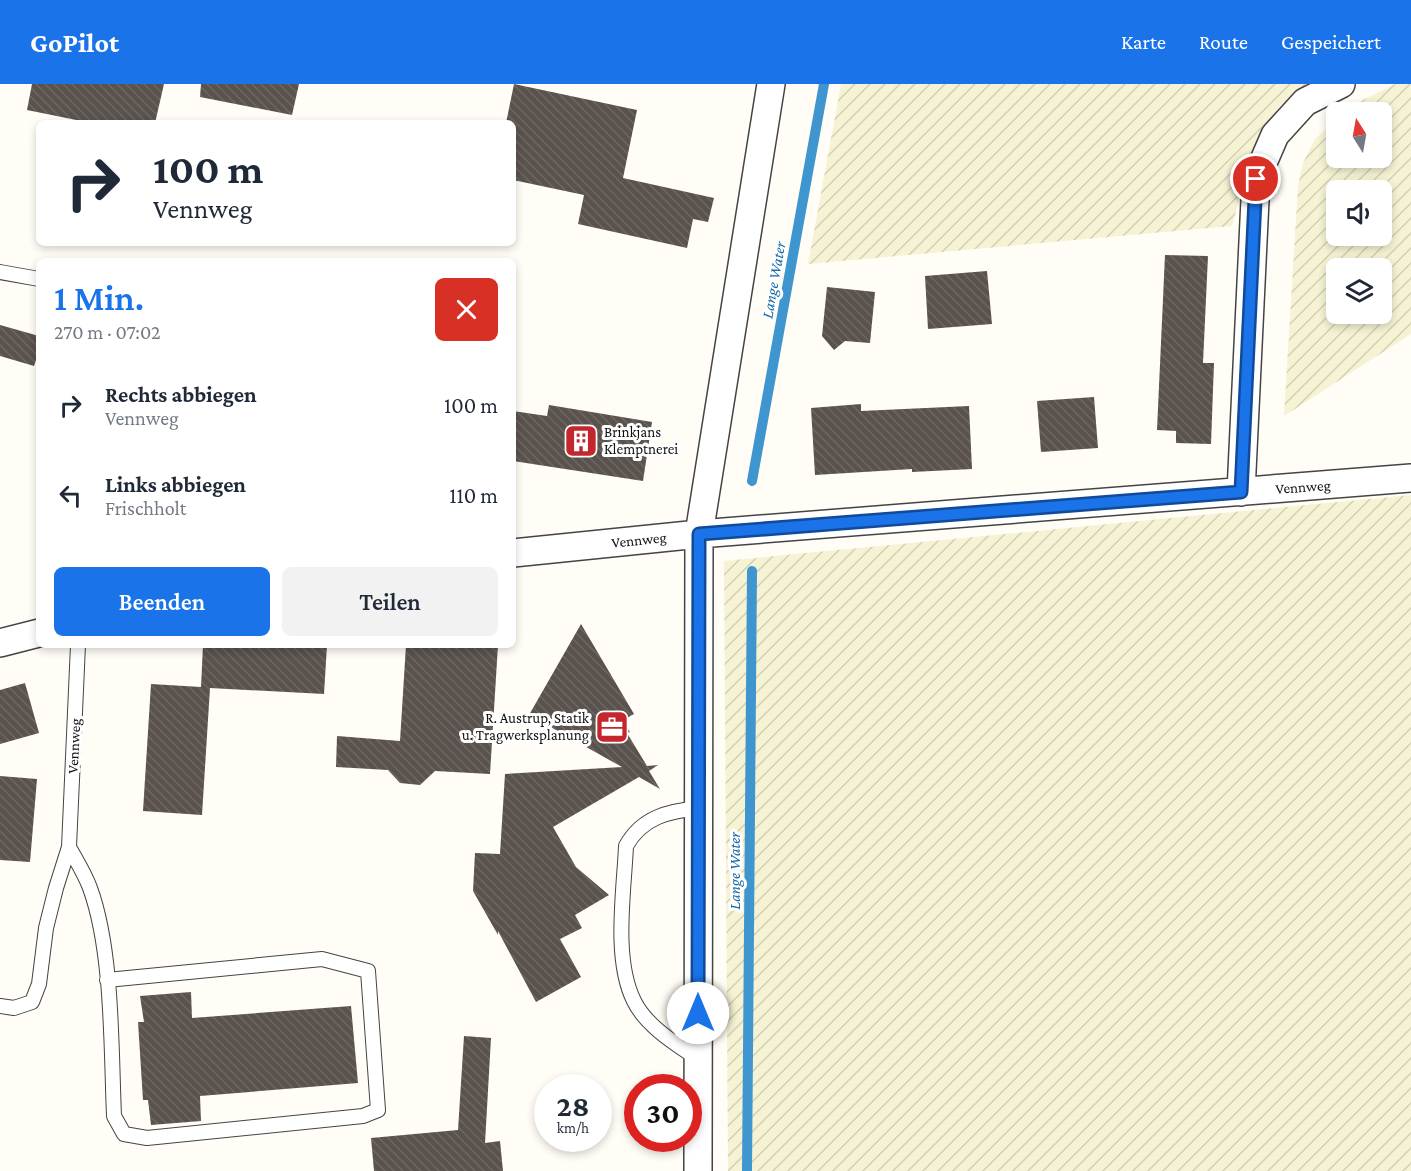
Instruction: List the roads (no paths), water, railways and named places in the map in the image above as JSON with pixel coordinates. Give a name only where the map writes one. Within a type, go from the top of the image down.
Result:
[{"type":"street","points":[[698,1171],[699,534],[771,84]]},
{"type":"street","points":[[1241,492],[1256,179],[1275,135],[1305,102],[1341,84]]},
{"type":"street","name":"Vennweg","points":[[516,553],[699,534],[1411,478]]},
{"type":"street","points":[[0,643],[36,634]]},
{"type":"lane","points":[[0,272],[36,278]]},
{"type":"lane","name":"Vennweg","points":[[69,847],[78,648]]},
{"type":"lane","points":[[698,1059],[663,1034],[634,1002],[624,976],[622,940],[626,846],[631,837],[643,824],[668,812],[699,808]]},
{"type":"lane","points":[[69,847],[90,888],[107,980],[114,1116],[124,1134],[147,1138],[363,1116],[378,1110],[368,971],[322,959],[107,980]]},
{"type":"lane","points":[[0,1006],[14,1008],[32,1002],[39,984],[46,928],[69,847]]},
{"type":"waterway","name":"Lange Water","points":[[752,481],[824,84]]},
{"type":"waterway","name":"Lange Water","points":[[747,1171],[752,571]]},
{"type":"place","name":"Brinkjans Klemptnerei","points":[[581,441]]},
{"type":"place","name":"R. Austrup, Statik u. Tragwerksplanung","points":[[612,727]]}]
